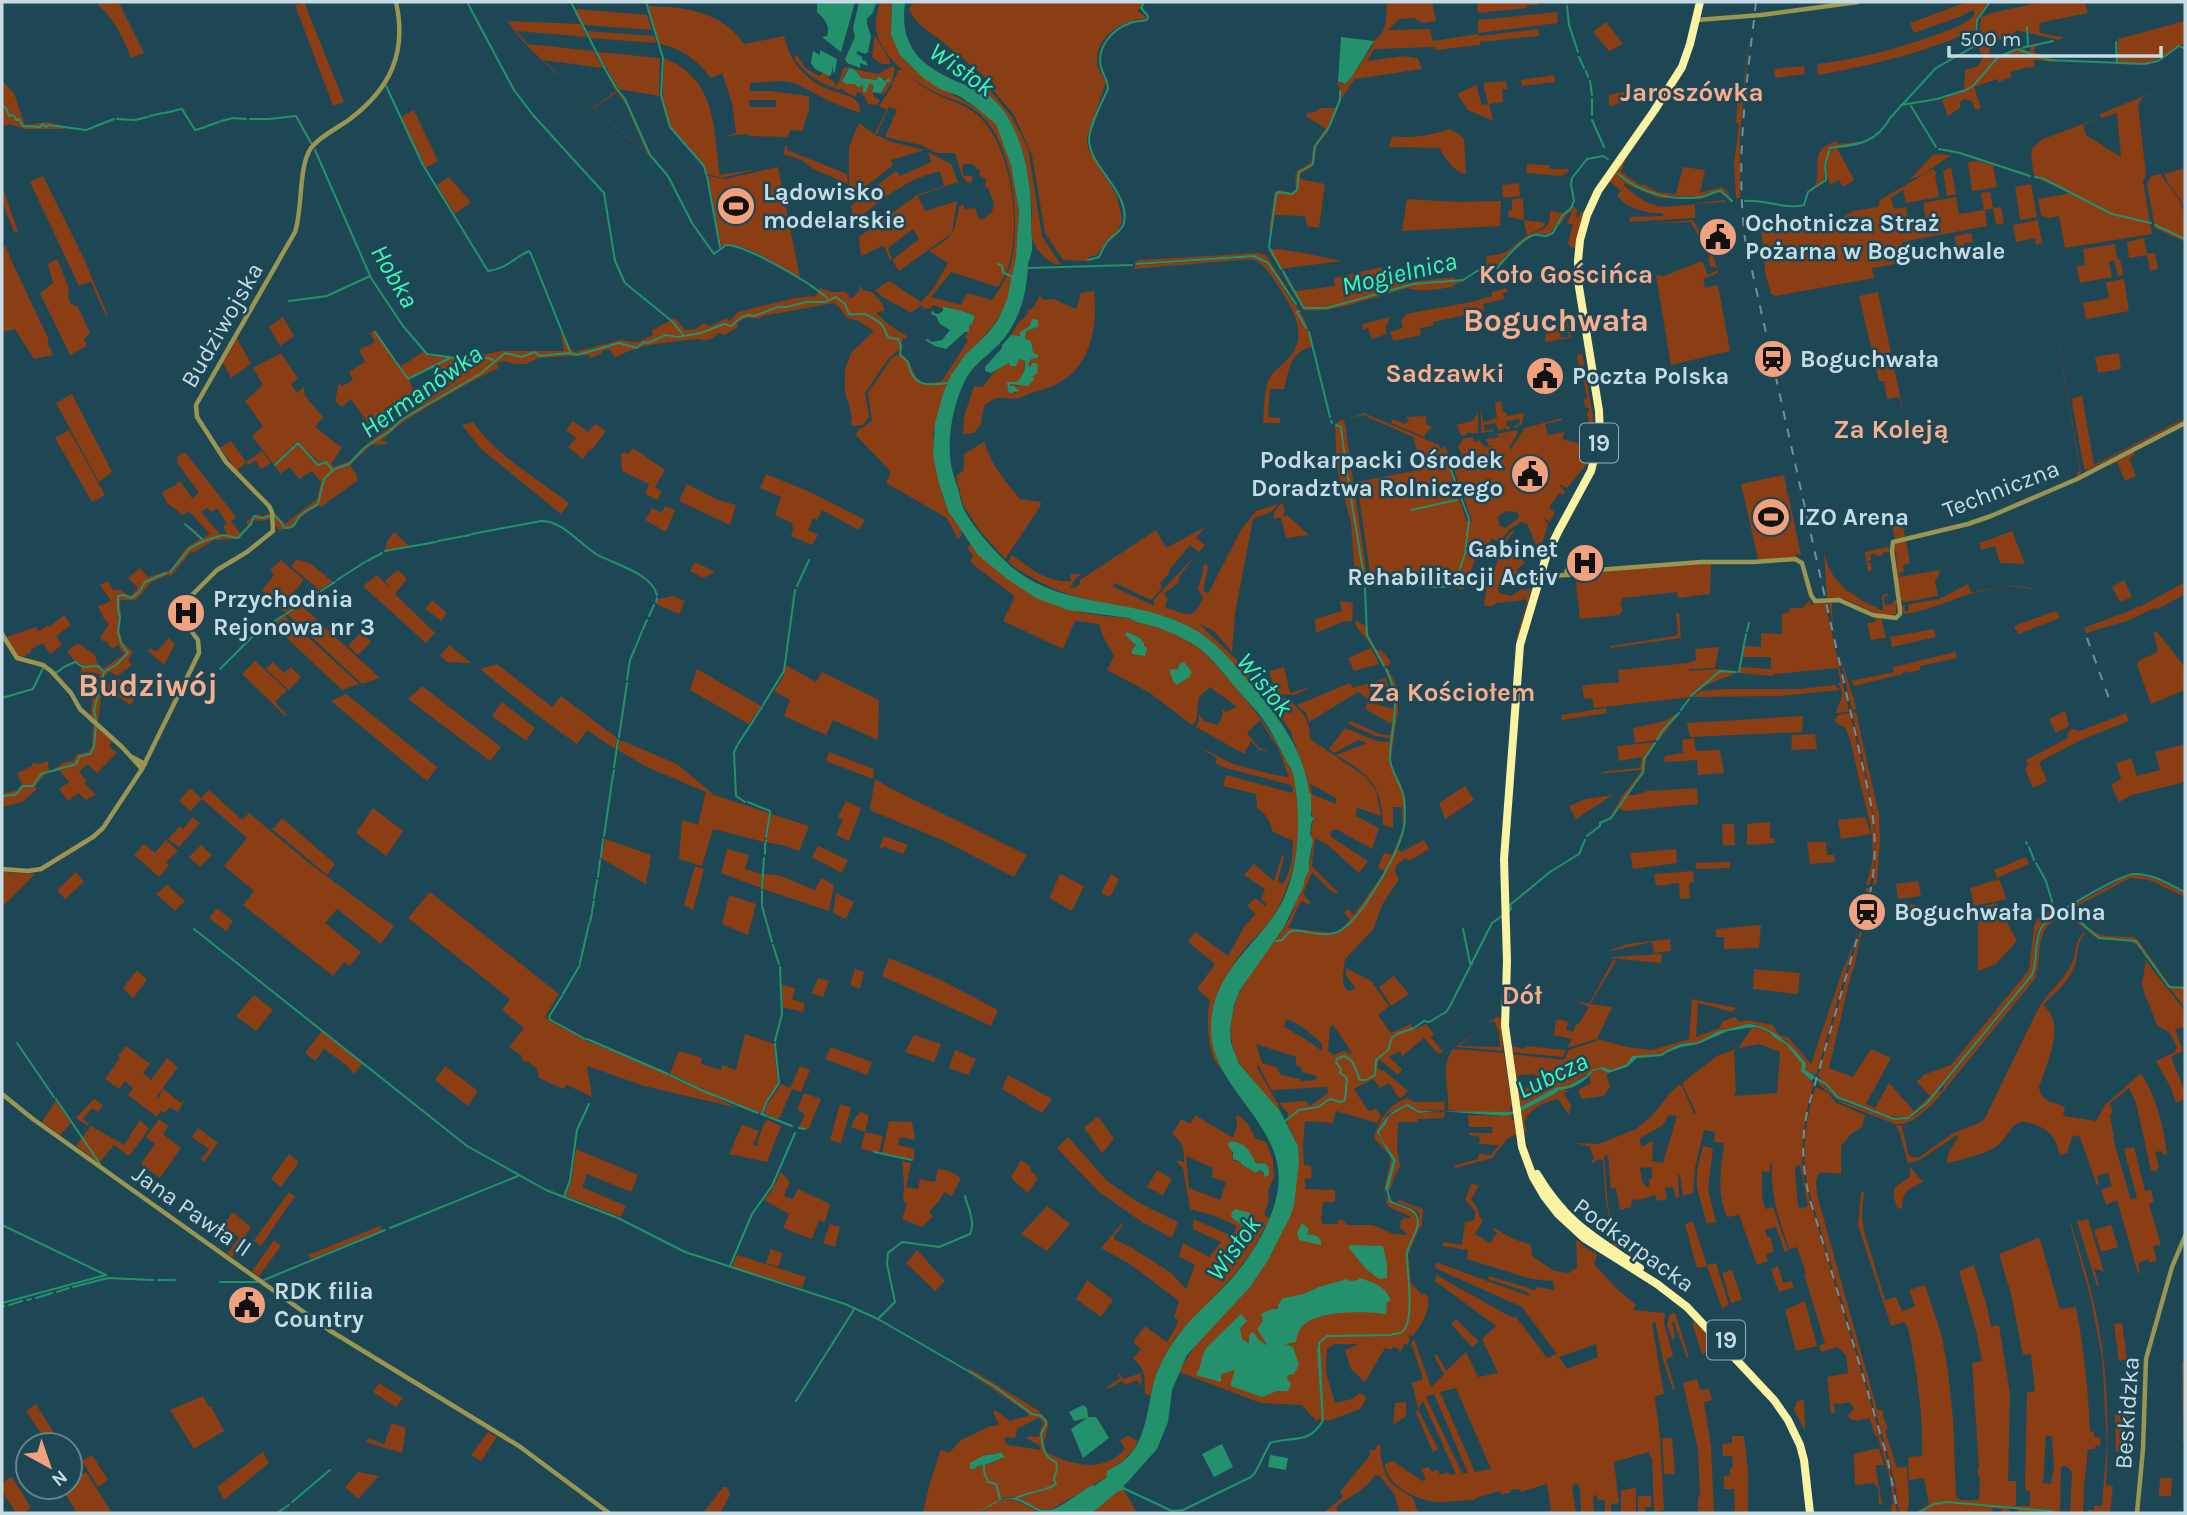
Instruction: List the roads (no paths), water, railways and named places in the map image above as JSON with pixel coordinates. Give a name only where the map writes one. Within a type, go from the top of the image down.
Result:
[{"type":"highway","name":"19","points":[[1520,1136],[1505,1026],[1507,962],[1504,859],[1518,662],[1524,626],[1539,576],[1558,531],[1591,471],[1600,436],[1599,411],[1578,279],[1579,251],[1583,228],[1598,191],[1682,67],[1700,2]]},
{"type":"highway","name":"Podkarpacka","points":[[1520,1136],[1533,1177],[1558,1214],[1594,1246],[1651,1280],[1688,1308],[1774,1400],[1789,1421],[1802,1451],[1813,1513]]},
{"type":"highway","name":"Podkarpacka","points":[[1520,1136],[1540,1179],[1569,1217],[1592,1237],[1662,1281],[1699,1311],[1784,1404],[1798,1426],[1808,1456],[1813,1513]]},
{"type":"highway","points":[[1651,1280],[1662,1281]]},
{"type":"highway","points":[[1688,1308],[1689,1306],[1699,1311]]},
{"type":"highway","points":[[1739,1361],[1747,1367],[1748,1364]]},
{"type":"highway","points":[[1789,1421],[1791,1419],[1798,1426]]},
{"type":"street","name":"Budziwojska","points":[[2,869],[28,872],[37,870],[93,837],[107,823],[143,766],[199,653],[198,640],[180,617],[180,607],[220,568],[247,552],[273,529],[272,515],[267,503],[221,456],[197,417],[196,405],[295,230],[306,162],[312,148],[364,107],[392,69],[401,34],[396,2]]},
{"type":"street","points":[[1696,20],[1858,2]]},
{"type":"street","name":"Techniczna","points":[[1539,576],[1544,578],[1569,573],[1702,562],[1795,559],[1804,566],[1813,599],[1833,599],[1873,615],[1892,618],[1899,616],[1900,604],[1891,548],[1893,542],[1968,524],[1989,516],[2077,479],[2185,423]]},
{"type":"street","points":[[2,634],[15,657],[48,668],[71,693],[80,709],[143,766]]},
{"type":"street","name":"Jana Pawła II","points":[[2,1094],[33,1119],[329,1330],[510,1440],[609,1513]]},
{"type":"street","name":"Beskidzka","points":[[2137,1513],[2146,1359],[2172,1267],[2185,1236]]},
{"type":"waterway","points":[[467,2],[514,90],[533,115],[604,193],[615,261],[625,283],[673,322],[683,335]]},
{"type":"waterway","points":[[571,2],[605,69],[625,99],[650,155],[668,176],[692,223],[714,254],[726,245],[748,251],[793,275],[827,298]]},
{"type":"waterway","points":[[646,2],[663,58],[661,95],[670,127],[704,166],[706,174]]},
{"type":"waterway","points":[[1088,260],[1099,257],[1124,223],[1121,200],[1096,160],[1089,140],[1093,121],[1108,89],[1101,67],[1101,53],[1112,34],[1130,23],[1147,20],[1148,16],[1141,8],[1144,2]]},
{"type":"waterway","name":"Mogielnica","points":[[1745,201],[1804,205],[1808,192],[1826,180],[1825,165],[1830,148],[1857,144],[1872,138],[1936,68],[1973,47],[1977,20],[1990,2]]},
{"type":"waterway","points":[[1567,6],[1569,25],[1578,52]]},
{"type":"waterway","points":[[2027,27],[2028,45]]},
{"type":"waterway","points":[[2017,49],[2053,41]]},
{"type":"waterway","points":[[2116,42],[2117,62]]},
{"type":"waterway","points":[[1901,105],[1937,99],[1966,90],[1973,86],[1998,57],[2017,49],[2049,60],[2144,64],[2158,61],[2179,46]]},
{"type":"waterway","points":[[2181,47],[2185,48]]},
{"type":"waterway","points":[[1579,57],[1584,68]]},
{"type":"waterway","points":[[1586,71],[1588,77]]},
{"type":"waterway","points":[[1590,81],[1592,95]]},
{"type":"waterway","points":[[386,86],[423,165],[488,271],[505,266],[529,251],[571,354]]},
{"type":"waterway","points":[[1281,269],[1269,247],[1276,194],[1292,194],[1297,190],[1299,172],[1313,164],[1315,146],[1329,127],[1340,100],[1340,91]]},
{"type":"waterway","points":[[1592,99],[1592,115]]},
{"type":"waterway","name":"Hobka","points":[[2,105],[9,116],[14,115],[23,126],[40,127],[43,124],[46,127],[49,125],[86,130],[114,119]]},
{"type":"waterway","points":[[1911,106],[1936,147]]},
{"type":"waterway","name":"Hobka","points":[[165,113],[181,109]]},
{"type":"waterway","name":"Hobka","points":[[182,109],[195,130],[206,127]]},
{"type":"waterway","name":"Hobka","points":[[150,116],[163,113]]},
{"type":"waterway","name":"Hobka","points":[[250,119],[296,116],[311,143]]},
{"type":"waterway","name":"Hobka","points":[[117,119],[135,120],[148,117]]},
{"type":"waterway","name":"Hobka","points":[[221,121],[246,119]]},
{"type":"waterway","points":[[1592,120],[1604,147]]},
{"type":"waterway","name":"Hobka","points":[[207,126],[219,122]]},
{"type":"waterway","points":[[1939,149],[1960,153],[2030,176]]},
{"type":"waterway","name":"Hobka","points":[[315,150],[371,278],[403,326],[427,354],[469,360],[493,360]]},
{"type":"waterway","name":"Mogielnica","points":[[1303,308],[1327,308],[1413,284],[1463,280],[1477,271],[1497,268],[1524,240],[1535,235],[1546,236],[1553,233],[1562,216],[1571,208],[1574,201],[1572,178],[1587,159],[1603,156],[1608,159]]},
{"type":"waterway","name":"Mogielnica","points":[[1618,174],[1636,186],[1656,194],[1690,198],[1721,191],[1732,201]]},
{"type":"waterway","points":[[707,176],[720,247]]},
{"type":"waterway","points":[[2035,177],[2042,178],[2112,214],[2151,223]]},
{"type":"waterway","points":[[2155,225],[2185,239]]},
{"type":"waterway","name":"Mogielnica","points":[[1136,264],[1254,256],[1268,263],[1296,304]]},
{"type":"waterway","points":[[998,264],[1002,266],[1003,272],[1014,278]]},
{"type":"waterway","name":"Mogielnica","points":[[1028,268],[1132,265]]},
{"type":"waterway","points":[[1283,271],[1303,307]]},
{"type":"waterway","points":[[289,301],[327,296],[370,276]]},
{"type":"waterway","name":"Hermanówka","points":[[170,572],[190,548],[223,535],[238,538],[251,524],[254,516],[262,518],[274,515],[284,528],[292,527],[302,514],[318,504],[324,479],[334,469],[349,464],[364,448],[390,431],[401,420],[480,374],[505,353],[522,357],[534,352],[540,356],[568,353],[577,355],[619,343],[637,348],[644,342],[648,343],[666,335],[678,337],[701,333],[724,324],[731,326],[748,315],[754,316],[778,307],[806,302],[825,302],[836,297],[845,304],[849,314],[867,315],[882,325],[888,337],[898,339],[901,346],[900,355],[908,362],[917,380],[926,384],[947,383]]},
{"type":"waterway","name":"Mogielnica","points":[[1299,311],[1297,312],[1306,328]]},
{"type":"waterway","points":[[375,332],[408,379],[450,358]]},
{"type":"waterway","name":"Mogielnica","points":[[1309,332],[1330,417]]},
{"type":"waterway","name":"Mogielnica","points":[[1336,425],[1341,427],[1365,584]]},
{"type":"waterway","points":[[275,465],[298,443],[318,465],[326,462],[333,471]]},
{"type":"waterway","points":[[1382,584],[1393,578],[1432,587],[1455,583],[1465,554],[1469,519],[1448,462]]},
{"type":"waterway","points":[[1411,510],[1457,500]]},
{"type":"waterway","points":[[472,534],[541,521],[556,524],[596,554],[640,575],[654,587],[657,595]]},
{"type":"waterway","points":[[185,524],[202,539]]},
{"type":"waterway","points":[[438,541],[470,535]]},
{"type":"waterway","points":[[385,551],[436,542]]},
{"type":"waterway","points":[[367,561],[382,553]]},
{"type":"waterway","points":[[797,586],[809,560]]},
{"type":"waterway","points":[[337,580],[365,562]]},
{"type":"waterway","name":"Hermanówka","points":[[96,720],[94,710],[104,672],[128,653],[118,632],[118,596],[132,598],[145,582],[166,573]]},
{"type":"waterway","points":[[321,591],[335,582]]},
{"type":"waterway","name":"Mogielnica","points":[[1365,588],[1367,635],[1384,666]]},
{"type":"waterway","points":[[763,705],[784,671],[795,590]]},
{"type":"waterway","points":[[302,603],[318,592]]},
{"type":"waterway","points":[[656,602],[657,598]]},
{"type":"waterway","points":[[286,614],[299,605]]},
{"type":"waterway","points":[[649,616],[654,605]]},
{"type":"waterway","points":[[258,632],[284,615]]},
{"type":"waterway","points":[[643,629],[647,620]]},
{"type":"waterway","points":[[1747,631],[1749,623]]},
{"type":"waterway","points":[[637,644],[642,631]]},
{"type":"waterway","points":[[220,669],[256,633]]},
{"type":"waterway","points":[[1739,672],[1746,634]]},
{"type":"waterway","points":[[627,680],[630,660],[636,646]]},
{"type":"waterway","points":[[54,672],[75,662],[83,667],[98,666],[104,672]]},
{"type":"waterway","points":[[2,698],[33,689],[43,668]]},
{"type":"waterway","name":"Mogielnica","points":[[1276,941],[1282,940],[1293,931],[1334,933],[1350,923],[1369,899],[1400,842],[1405,823],[1404,802],[1390,758],[1395,703],[1386,669]]},
{"type":"waterway","points":[[1691,696],[1720,671],[1736,672]]},
{"type":"waterway","points":[[619,737],[627,683]]},
{"type":"waterway","points":[[1681,710],[1689,699]]},
{"type":"waterway","points":[[738,744],[762,707]]},
{"type":"waterway","points":[[1657,740],[1679,713]]},
{"type":"waterway","name":"Hermanówka","points":[[2,796],[15,795],[23,786],[33,786],[41,774],[76,764],[80,756],[90,754],[94,747],[96,725]]},
{"type":"waterway","points":[[614,767],[618,740]]},
{"type":"waterway","points":[[1587,836],[1600,826],[1600,823],[1611,818],[1643,772],[1644,759],[1655,743]]},
{"type":"waterway","points":[[737,746],[734,752],[736,796],[745,802]]},
{"type":"waterway","points":[[611,787],[614,770]]},
{"type":"waterway","points":[[604,836],[611,789]]},
{"type":"waterway","points":[[748,802],[770,811]]},
{"type":"waterway","points":[[766,837],[770,813]]},
{"type":"waterway","points":[[601,857],[603,839]]},
{"type":"waterway","points":[[1508,912],[1510,905],[1550,872],[1579,854],[1585,840]]},
{"type":"waterway","points":[[765,843],[765,854]]},
{"type":"waterway","points":[[2029,847],[2034,860]]},
{"type":"waterway","points":[[762,888],[764,858]]},
{"type":"waterway","points":[[598,877],[600,860]]},
{"type":"waterway","points":[[2036,863],[2046,881],[2053,905]]},
{"type":"waterway","name":"Lubcza","points":[[1813,1077],[1826,1084],[1837,1097],[1894,1119],[1908,1118],[1927,1103],[2032,975],[2039,933],[2046,923],[2101,888],[2134,874],[2154,877],[2185,892]]},
{"type":"waterway","points":[[594,898],[597,880]]},
{"type":"waterway","points":[[762,891],[762,904]]},
{"type":"waterway","points":[[592,911],[594,901]]},
{"type":"waterway","points":[[762,906],[772,942]]},
{"type":"waterway","points":[[2065,909],[2099,938],[2136,941],[2169,987],[2185,988]]},
{"type":"waterway","points":[[590,922],[592,913]]},
{"type":"waterway","points":[[1285,1121],[1299,1110],[1318,1107],[1330,1099],[1344,1101],[1347,1081],[1340,1073],[1337,1059],[1344,1056],[1348,1058],[1360,1080],[1366,1080],[1375,1075],[1376,1060],[1388,1050],[1392,1038],[1446,1012],[1492,923],[1502,916]]},
{"type":"waterway","points":[[580,963],[589,924]]},
{"type":"waterway","points":[[194,929],[467,1146],[546,1190],[618,1218],[685,1252],[845,1304],[878,1319],[994,1386],[1032,1414],[1041,1416],[1046,1421],[1041,1434],[1043,1447],[1057,1465],[1054,1479],[1056,1484],[1015,1499]]},
{"type":"waterway","points":[[1463,929],[1472,964]]},
{"type":"waterway","points":[[773,945],[779,964]]},
{"type":"waterway","points":[[563,994],[580,965]]},
{"type":"waterway","points":[[775,1041],[782,1014],[780,967]]},
{"type":"waterway","points":[[562,996],[549,1019],[585,1039]]},
{"type":"waterway","points":[[587,1039],[668,1074]]},
{"type":"waterway","points":[[17,1043],[54,1097]]},
{"type":"waterway","points":[[762,1114],[779,1083],[775,1044]]},
{"type":"waterway","points":[[670,1075],[758,1113]]},
{"type":"waterway","points":[[56,1099],[100,1164]]},
{"type":"waterway","points":[[564,1197],[570,1180],[577,1130],[589,1104]]},
{"type":"waterway","points":[[761,1114],[767,1116]]},
{"type":"waterway","points":[[769,1117],[792,1126]]},
{"type":"waterway","points":[[799,1128],[805,1129]]},
{"type":"waterway","points":[[730,1266],[752,1214],[772,1186],[795,1133]]},
{"type":"waterway","points":[[874,1152],[912,1160]]},
{"type":"waterway","points":[[390,1228],[518,1176]]},
{"type":"waterway","name":"Lubcza","points":[[1319,1352],[1319,1343],[1327,1336],[1391,1335],[1400,1333],[1405,1328],[1409,1308],[1407,1253],[1418,1222],[1412,1211],[1390,1201],[1387,1189]]},
{"type":"waterway","points":[[879,1318],[895,1302],[887,1264],[888,1253],[902,1242],[939,1247],[970,1234],[972,1220],[965,1196]]},
{"type":"waterway","points":[[2,1225],[106,1275]]},
{"type":"waterway","points":[[264,1280],[385,1230]]},
{"type":"waterway","points":[[2,1303],[106,1275]]},
{"type":"waterway","points":[[73,1287],[108,1278],[153,1280]]},
{"type":"waterway","points":[[158,1280],[175,1280]]},
{"type":"waterway","points":[[220,1282],[258,1282]]},
{"type":"waterway","points":[[57,1292],[69,1288]]},
{"type":"waterway","points":[[36,1298],[52,1293]]},
{"type":"waterway","points":[[27,1300],[31,1299]]},
{"type":"waterway","points":[[9,1305],[22,1301]]},
{"type":"waterway","points":[[796,1401],[855,1308]]},
{"type":"waterway","name":"Lubcza","points":[[1123,1488],[1172,1511],[1183,1510],[1251,1477],[1270,1443],[1306,1436],[1318,1428],[1323,1420]]},
{"type":"waterway","points":[[984,1466],[988,1482],[996,1484],[1000,1499]]},
{"type":"waterway","points":[[292,1502],[330,1470]]},
{"type":"waterway","points":[[1918,1513],[1934,1504],[1947,1502],[2058,1513]]},
{"type":"waterway","points":[[277,1513],[289,1505]]},
{"type":"waterway","points":[[702,1513],[711,1513]]},
{"type":"railway","points":[[1756,2],[1742,150],[1745,239],[1874,824],[1874,860],[1869,897],[1808,1108],[1803,1141],[1805,1174],[1809,1196],[1887,1456],[1898,1513]]},
{"type":"railway","points":[[2087,638],[2110,701]]},
{"type":"place","name":"Lądowisko modelarskie","points":[[736,206]]},
{"type":"place","name":"Ochotnicza Straż Pożarna w Boguchwale","points":[[1718,237]]},
{"type":"place","name":"Boguchwała","points":[[1773,359]]},
{"type":"place","name":"Poczta Polska","points":[[1545,376]]},
{"type":"place","name":"Podkarpacki Ośrodek Doradztwa Rolniczego","points":[[1530,474]]},
{"type":"place","name":"IZO Arena","points":[[1771,517]]},
{"type":"place","name":"Gabinet Rehabilitacji Activ","points":[[1585,563]]},
{"type":"place","name":"Przychodnia Rejonowa nr 3","points":[[186,613]]},
{"type":"place","name":"Boguchwała Dolna","points":[[1867,912]]},
{"type":"place","name":"RDK filia Country","points":[[247,1305]]},
{"type":"district","name":"Jaroszówka","points":[[1692,92]]},
{"type":"district","name":"Koło Gościńca","points":[[1566,274]]},
{"type":"district","name":"Boguchwała","points":[[1556,320]]},
{"type":"district","name":"Sadzawki","points":[[1445,373]]},
{"type":"district","name":"Za Koleją","points":[[1891,429]]},
{"type":"district","name":"Budziwój","points":[[148,685]]},
{"type":"district","name":"Za Kościołem","points":[[1452,692]]},
{"type":"district","name":"Dół","points":[[1522,995]]},
{"type":"water label","name":"Wisłok","points":[[962,69]]},
{"type":"water label","name":"Wisłok","points":[[1265,684]]},
{"type":"water label","name":"Wisłok","points":[[1233,1248]]}]
